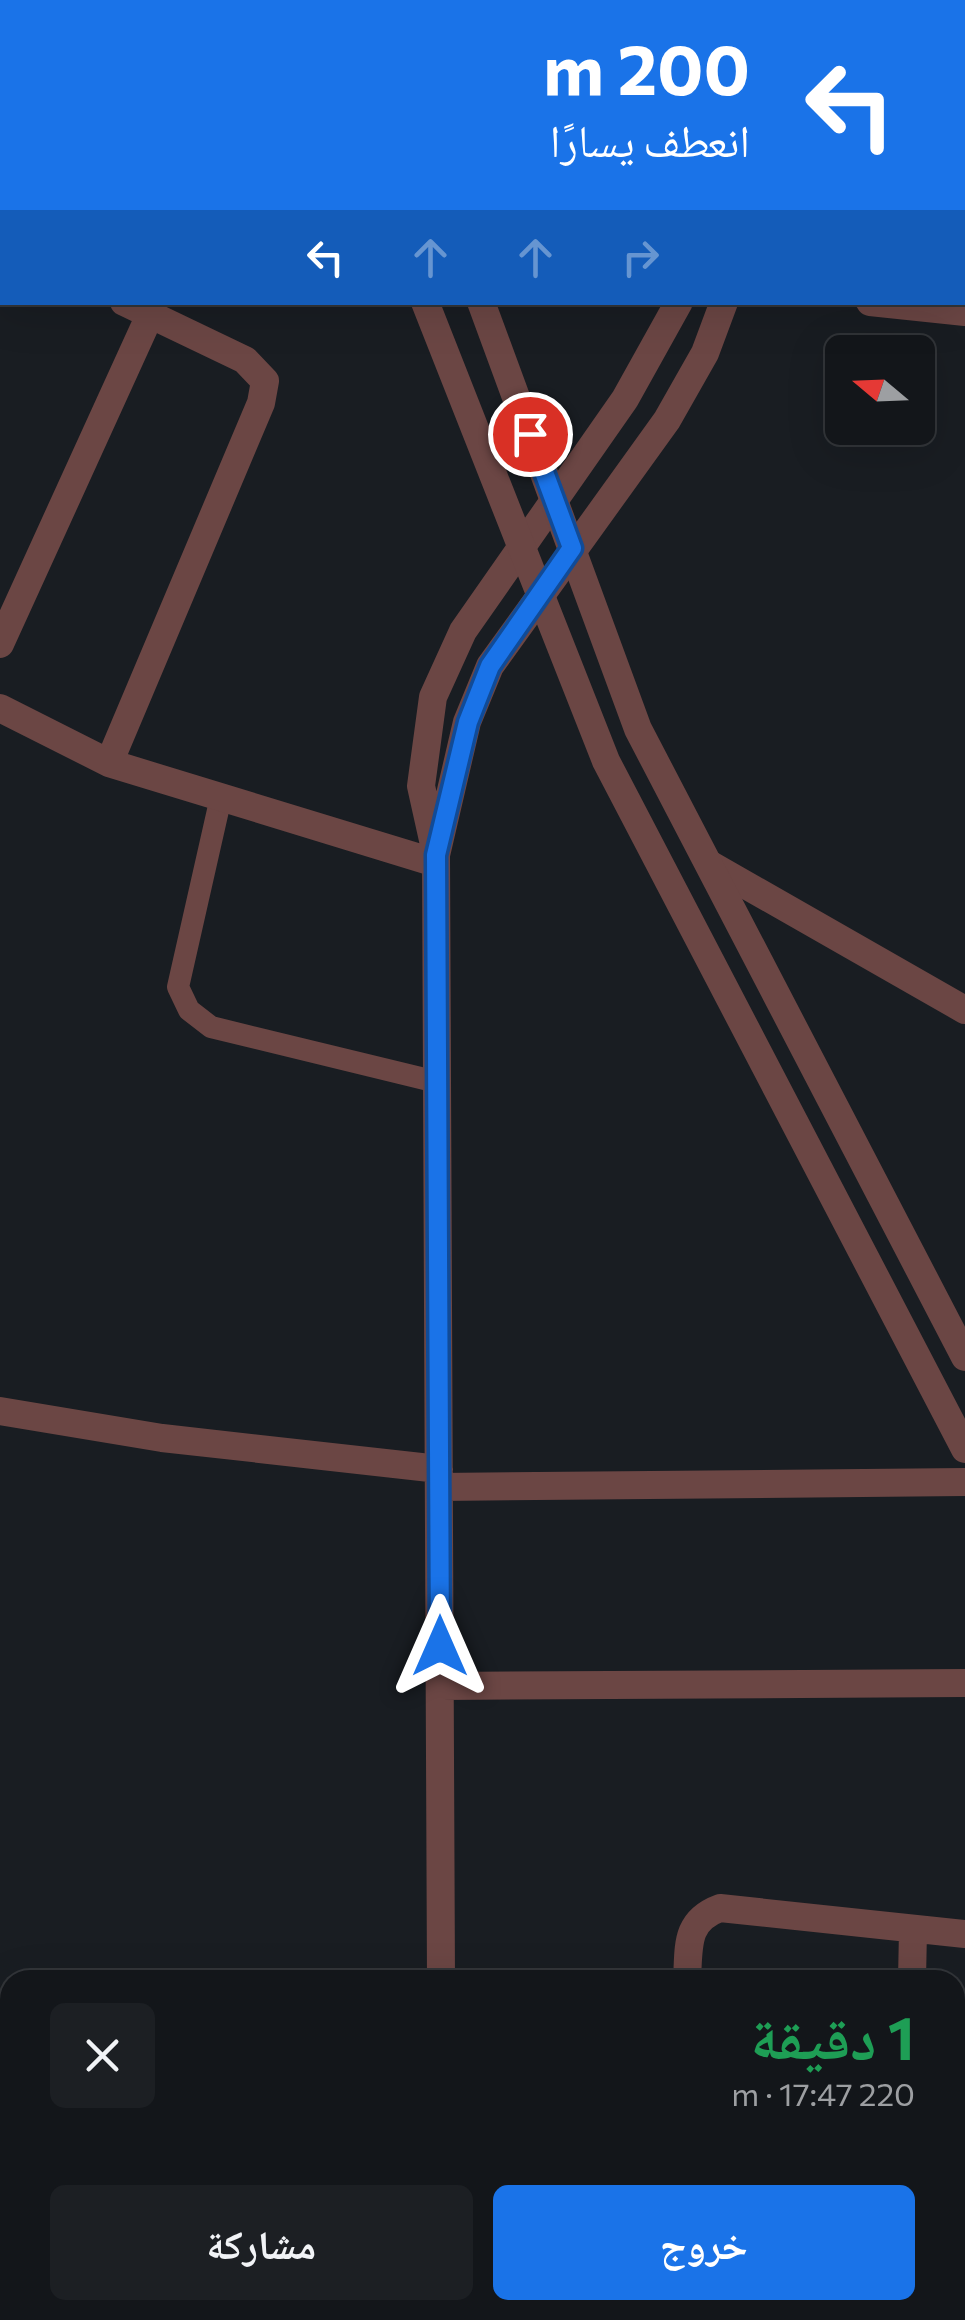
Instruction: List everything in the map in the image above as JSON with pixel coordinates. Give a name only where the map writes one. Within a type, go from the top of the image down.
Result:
[{"type":"street","points":[[108,763],[261,404],[265,380],[245,360],[129,305]]},
{"type":"street","points":[[425,305],[606,761],[965,1448]]},
{"type":"street","points":[[482,305],[638,728],[965,1357]]},
{"type":"street","points":[[440,1970],[436,859],[421,786],[433,698],[463,631],[625,399],[677,305]]},
{"type":"street","points":[[436,859],[475,703],[490,666],[668,420],[704,353],[723,305]]},
{"type":"street","points":[[898,305],[965,312]]},
{"type":"street","points":[[0,644],[149,317]]},
{"type":"street","points":[[0,708],[108,763],[436,859]]},
{"type":"street","points":[[709,864],[965,1010]]},
{"type":"street","points":[[0,1411],[439,1478],[965,1482]]},
{"type":"street","points":[[440,1686],[965,1683]]},
{"type":"street","points":[[687,1970],[689,1932],[700,1915],[720,1908],[965,1934]]},
{"type":"street","points":[[912,1970],[913,1930]]},
{"type":"lane","points":[[222,797],[178,987],[189,1010],[211,1027],[437,1082]]},
{"type":"route","points":[[440,1646],[436,855],[468,722],[490,666],[572,548],[530,434]]}]
